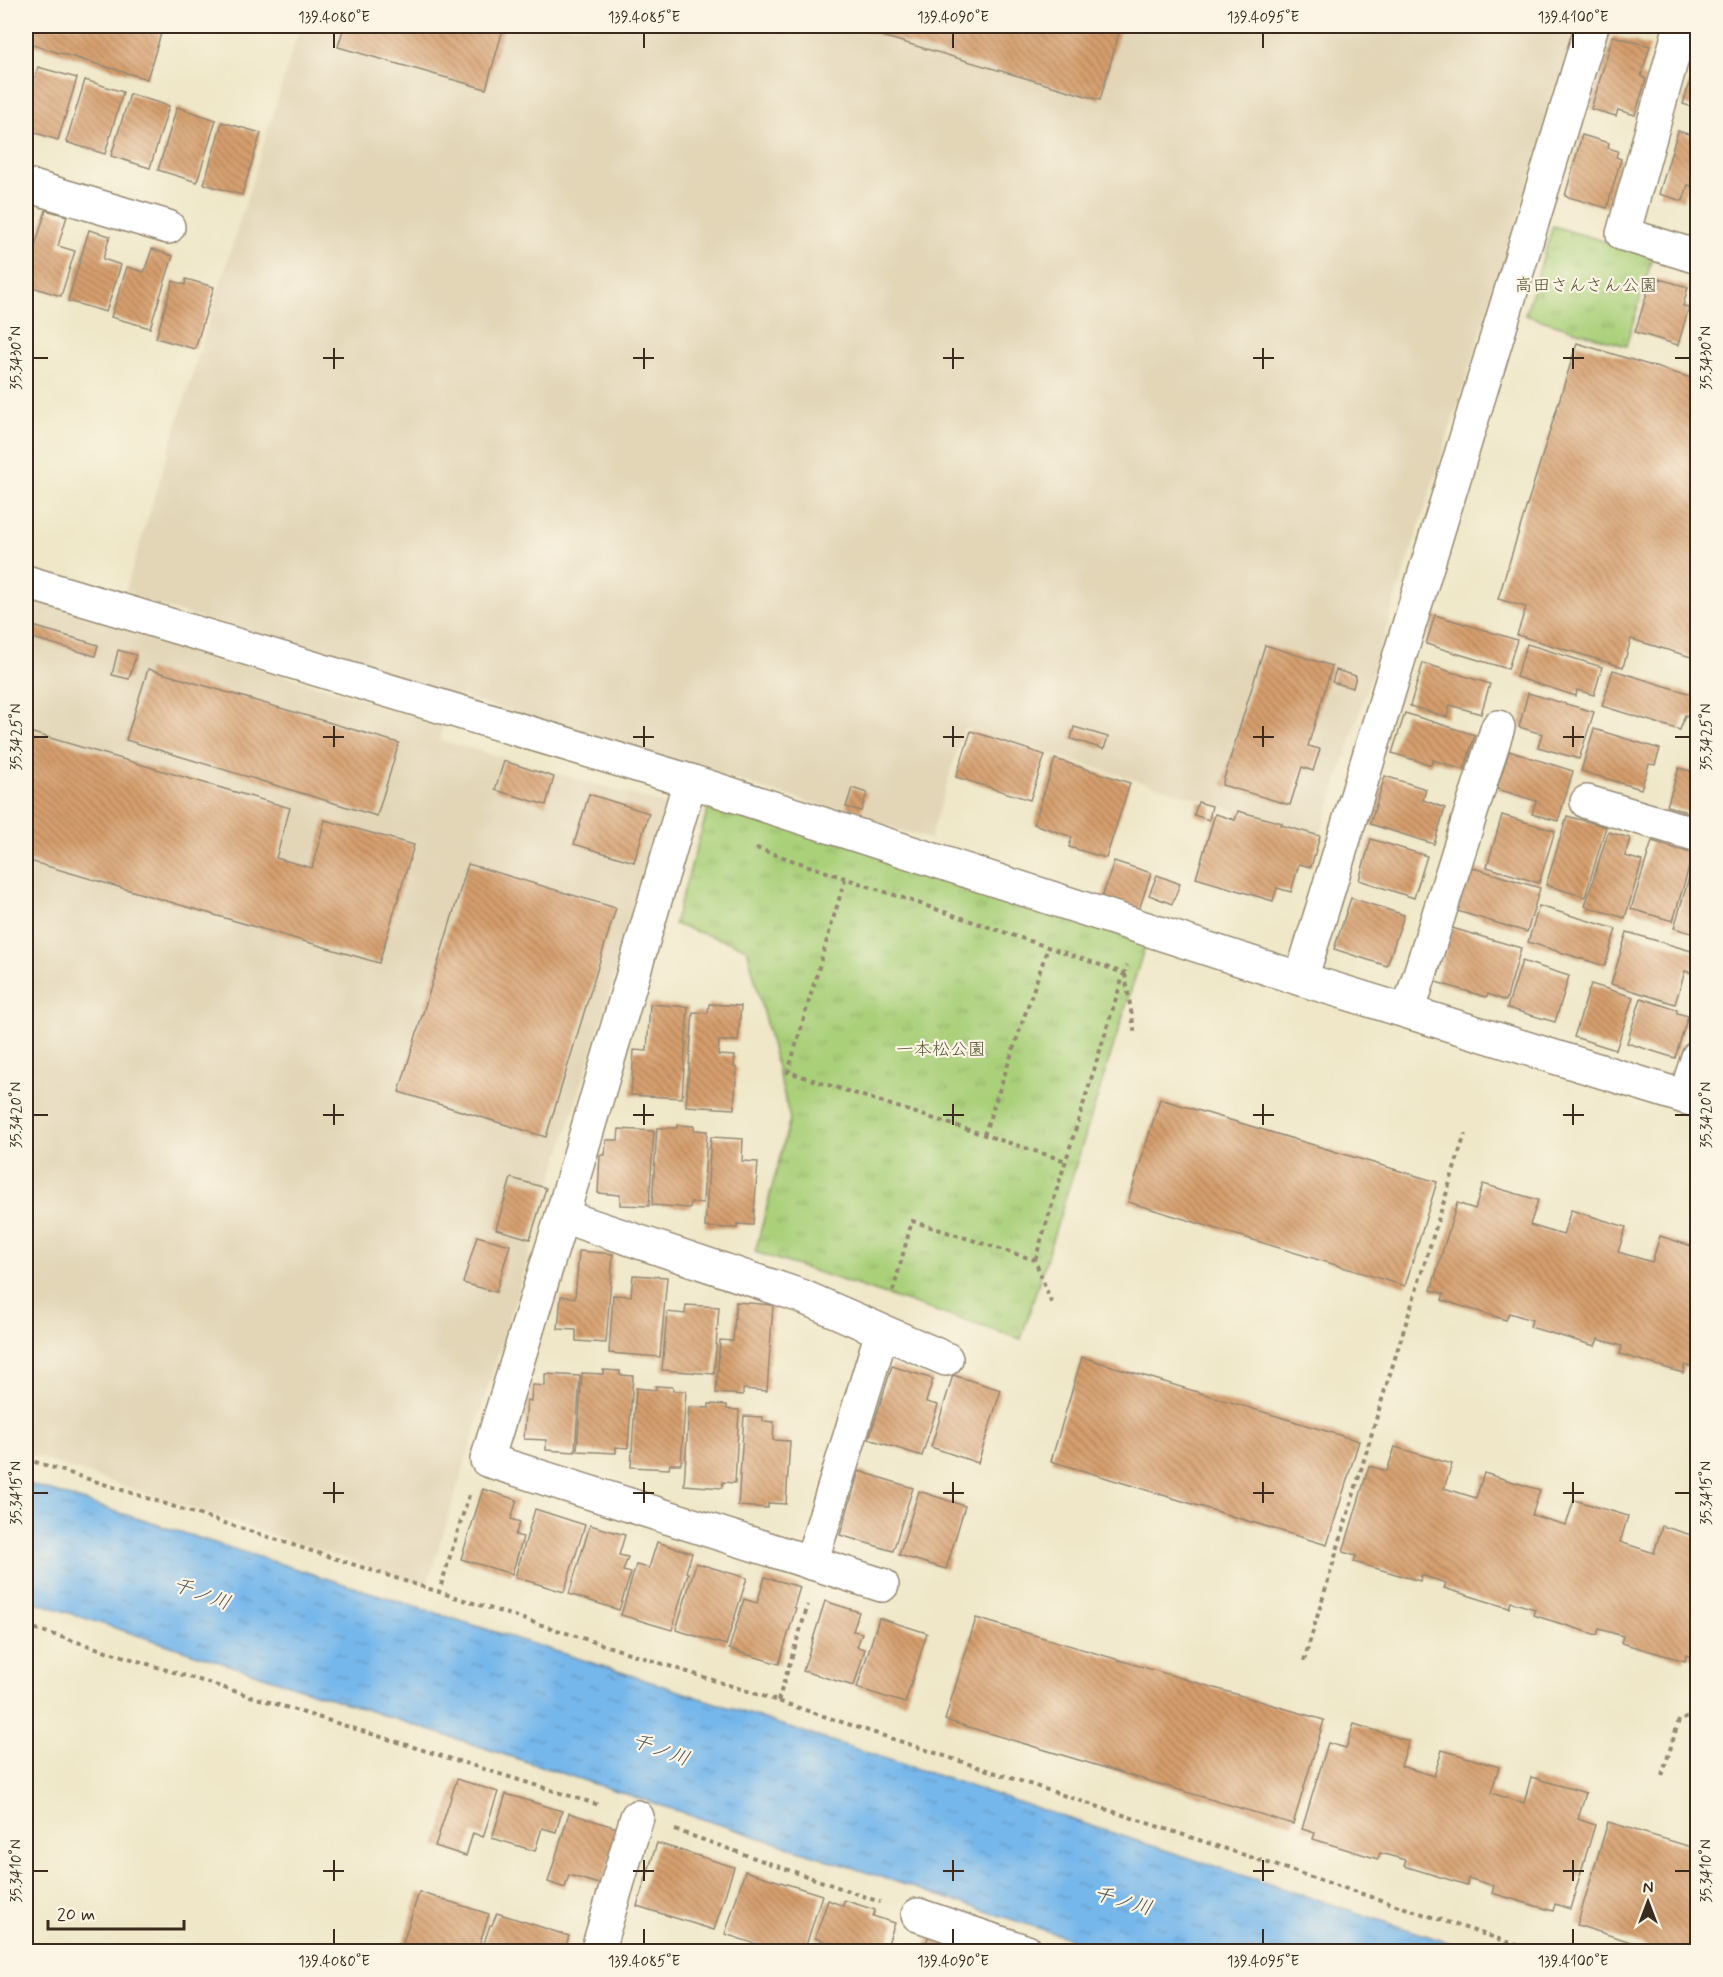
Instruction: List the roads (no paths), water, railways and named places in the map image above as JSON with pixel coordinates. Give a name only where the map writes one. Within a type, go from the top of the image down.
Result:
[{"type":"street","points":[[1301,979],[1592,26]]},
{"type":"street","points":[[1683,29],[1623,234],[1698,256]]},
{"type":"street","points":[[26,185],[168,227]]},
{"type":"street","points":[[26,582],[690,781],[1301,979],[1691,1099],[1698,1057]]},
{"type":"street","points":[[1408,1012],[1497,727]]},
{"type":"street","points":[[690,781],[562,1216],[487,1460],[882,1585]]},
{"type":"street","points":[[1587,802],[1698,835]]},
{"type":"street","points":[[562,1216],[801,1296],[946,1359]]},
{"type":"street","points":[[815,1565],[882,1332]]},
{"type":"street","points":[[597,1952],[638,1817]]},
{"type":"street","points":[[918,1915],[1027,1952]]},
{"type":"water","name":"千ノ川","points":[[26,1483],[599,1665],[1474,1951],[1109,1951],[26,1599]]},
{"type":"park label","name":"高田さんさん公園","points":[[1586,285]]},
{"type":"park label","name":"一本松公園","points":[[941,1049]]}]
